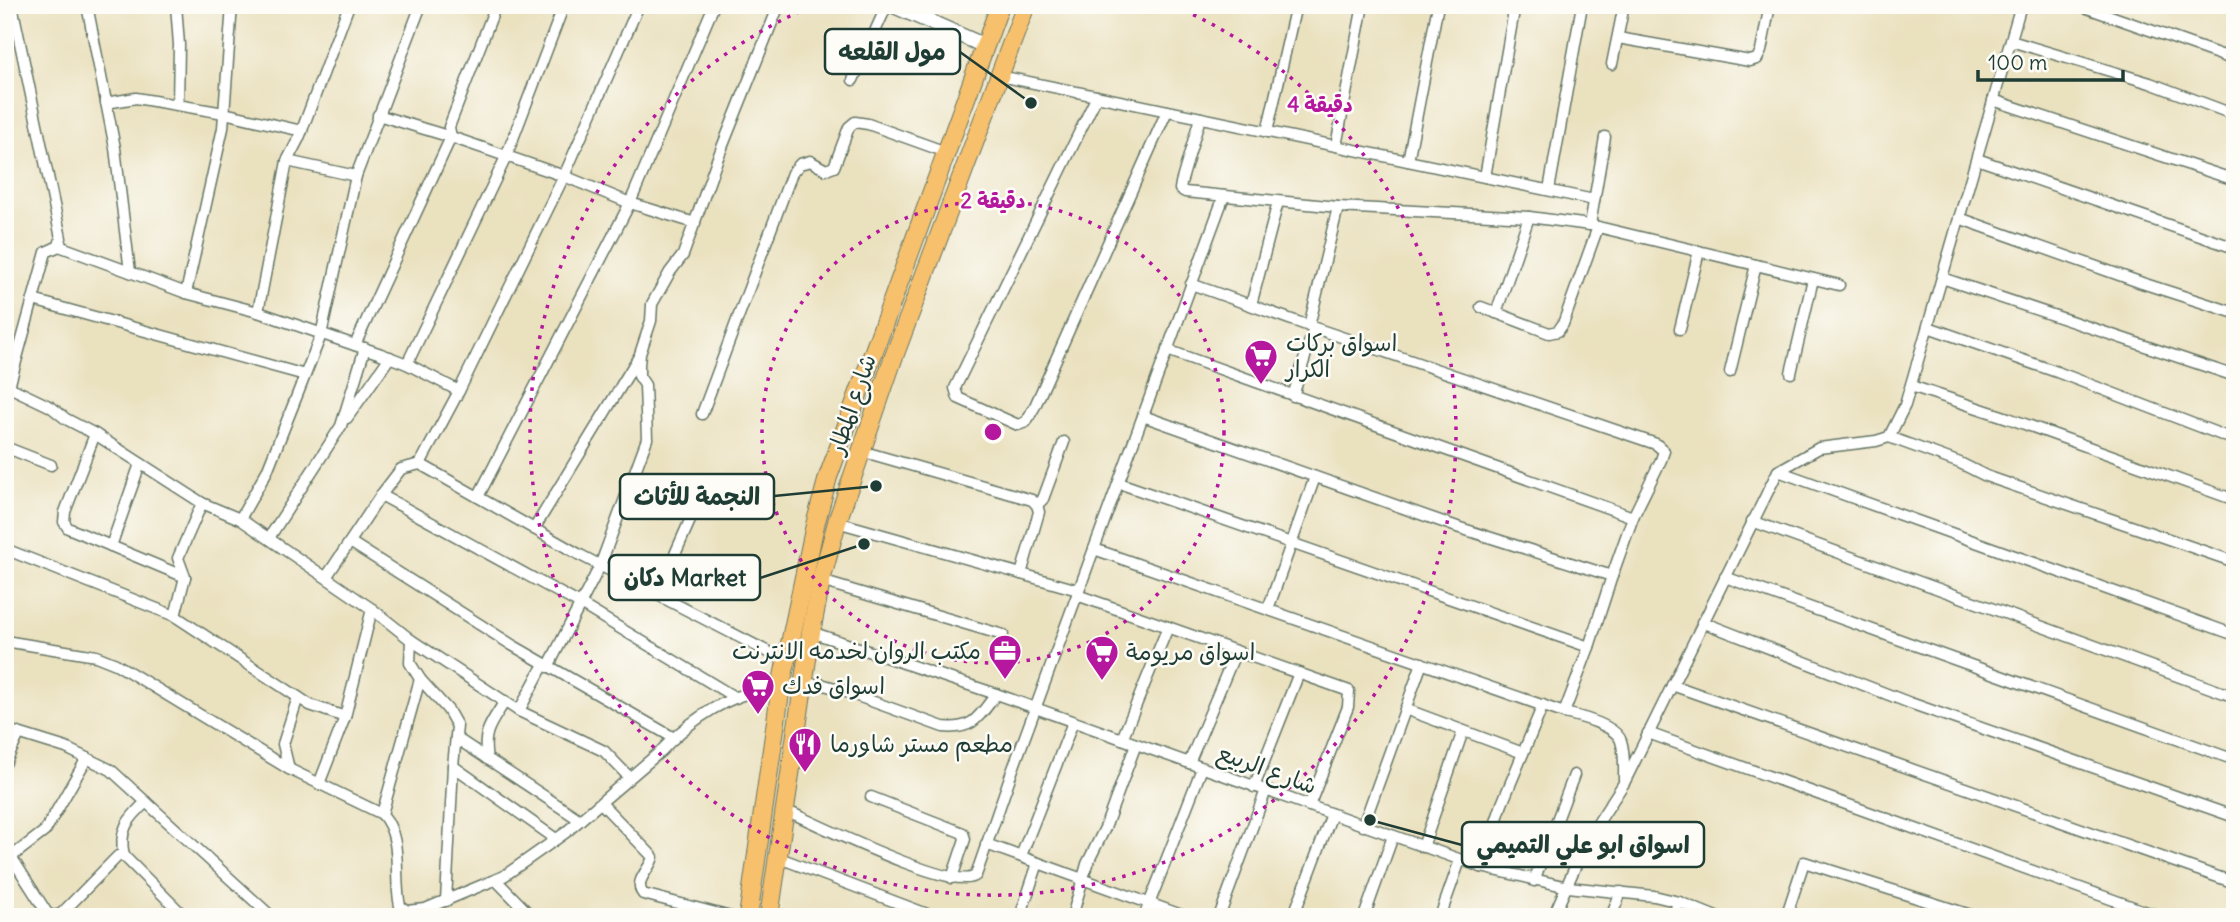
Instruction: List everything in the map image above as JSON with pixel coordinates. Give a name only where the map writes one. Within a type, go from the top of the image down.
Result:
[{"type":"main road","name":"شارع المطار","points":[[748,917],[781,686],[815,525],[828,477],[1000,5]]},
{"type":"main road","name":"شارع المطار","points":[[769,917],[811,632],[837,522],[887,376],[1026,5]]},
{"type":"main road","points":[[879,331],[888,339],[901,338]]},
{"type":"main road","points":[[866,368],[879,368],[887,376]]},
{"type":"main road","points":[[759,842],[766,849],[778,852]]},
{"type":"main road","points":[[754,877],[766,873],[774,880]]},
{"type":"street","points":[[12,5],[61,238],[60,246]]},
{"type":"street","points":[[88,5],[115,148],[130,272]]},
{"type":"street","points":[[177,5],[178,105]]},
{"type":"street","points":[[186,293],[225,113],[232,5]]},
{"type":"street","points":[[258,312],[287,161],[302,131],[349,5]]},
{"type":"street","points":[[240,519],[267,471],[321,335],[356,176],[421,5]]},
{"type":"street","points":[[341,426],[360,346],[450,136],[449,127],[496,5]]},
{"type":"street","points":[[407,364],[506,157],[564,5]]},
{"type":"street","points":[[327,576],[401,470],[420,464],[459,391],[564,176],[639,5]]},
{"type":"street","points":[[478,497],[631,203],[714,5]]},
{"type":"street","points":[[534,529],[640,354],[651,321],[652,304],[683,255],[779,5]]},
{"type":"street","points":[[853,80],[890,5],[985,46]]},
{"type":"street","points":[[1268,132],[1296,5]]},
{"type":"street","points":[[1336,146],[1363,5]]},
{"type":"street","points":[[1408,161],[1438,5]]},
{"type":"street","points":[[1485,177],[1515,5]]},
{"type":"street","points":[[1549,190],[1582,5]]},
{"type":"street","points":[[1612,64],[1624,5]]},
{"type":"street","points":[[1618,38],[1750,61],[1758,59],[1761,51],[1770,5]]},
{"type":"street","points":[[1889,437],[1911,386],[2021,5]]},
{"type":"street","points":[[2079,5],[2235,60]]},
{"type":"street","points":[[2011,41],[2150,83],[2235,115]]},
{"type":"street","points":[[1000,76],[1594,200]]},
{"type":"street","points":[[1097,96],[955,387],[958,398],[968,405],[1018,425],[1026,422],[1035,406],[1167,111]]},
{"type":"street","points":[[106,103],[136,98],[225,113],[302,131]]},
{"type":"street","points":[[1993,100],[2235,180]]},
{"type":"street","points":[[378,115],[450,136],[631,203],[695,223]]},
{"type":"street","points":[[1200,118],[1180,190],[1185,192],[1338,207],[1529,217],[1594,226],[1839,285]]},
{"type":"street","points":[[702,414],[792,173],[800,164],[810,161],[826,170],[834,167],[849,127],[855,122],[868,124],[946,152]]},
{"type":"street","points":[[1481,307],[1549,333],[1558,331],[1563,324],[1594,226],[1594,200],[1605,137]]},
{"type":"street","points":[[1977,159],[2235,248]]},
{"type":"street","points":[[287,161],[356,176]]},
{"type":"street","points":[[785,810],[921,870],[952,878],[972,879],[976,875],[1224,196]]},
{"type":"street","points":[[1251,306],[1278,201]]},
{"type":"street","points":[[1293,396],[1338,207]]},
{"type":"street","points":[[1496,313],[1529,217]]},
{"type":"street","points":[[1959,218],[2142,284],[2235,313]]},
{"type":"street","points":[[459,391],[407,364],[360,346],[258,312],[186,293],[60,246],[46,252],[7,386],[51,407],[202,503],[240,519],[327,576],[411,640],[519,710],[604,751],[629,777]]},
{"type":"street","points":[[1679,329],[1699,251]]},
{"type":"street","points":[[1730,372],[1756,265]]},
{"type":"street","points":[[1942,278],[2235,376]]},
{"type":"street","points":[[1791,373],[1813,279]]},
{"type":"street","points":[[1191,284],[1656,444],[1664,451],[1633,517],[1564,713]]},
{"type":"street","points":[[33,300],[305,375]]},
{"type":"street","points":[[1927,327],[2057,372],[2235,440]]},
{"type":"street","points":[[1167,350],[1633,517]]},
{"type":"street","points":[[519,710],[600,566],[632,485],[647,439],[645,385],[639,376],[640,354]]},
{"type":"street","points":[[269,538],[341,426],[390,357]]},
{"type":"street","points":[[1911,386],[2235,500]]},
{"type":"street","points":[[1143,416],[1460,528],[1612,576]]},
{"type":"street","points":[[95,434],[65,512],[64,522],[68,528],[185,577]]},
{"type":"street","points":[[1553,917],[1587,840],[1625,783],[1778,471],[1819,448],[1889,437],[1960,463],[1986,476],[2235,562]]},
{"type":"street","points":[[1037,505],[1043,499],[1064,442]]},
{"type":"street","points":[[5,447],[51,465]]},
{"type":"street","points":[[860,451],[1032,500],[1039,512],[1021,574]]},
{"type":"street","points":[[111,546],[139,464]]},
{"type":"street","points":[[420,464],[600,566],[786,661]]},
{"type":"street","points":[[1778,471],[2235,635]]},
{"type":"street","points":[[1268,609],[1315,477]]},
{"type":"street","points":[[1119,483],[1589,648]]},
{"type":"street","points":[[381,495],[580,604],[736,698]]},
{"type":"street","points":[[175,616],[185,577],[178,558],[202,503]]},
{"type":"street","points":[[657,595],[695,509]]},
{"type":"street","points":[[1752,521],[2235,697]]},
{"type":"street","points":[[837,522],[1021,574],[1349,691],[1350,698],[1309,806]]},
{"type":"street","points":[[350,542],[546,665],[674,737]]},
{"type":"street","points":[[5,548],[175,616],[310,705],[345,717]]},
{"type":"street","points":[[1094,549],[1611,728],[1621,740],[1625,783]]},
{"type":"street","points":[[1724,577],[2235,760]]},
{"type":"street","points":[[821,581],[1003,635]]},
{"type":"street","points":[[320,784],[345,717],[372,609]]},
{"type":"street","points":[[1702,622],[1910,703],[2235,817]]},
{"type":"street","points":[[1122,739],[1168,627]]},
{"type":"street","name":"شارع الربيع","points":[[811,632],[996,694],[1480,867],[1568,887],[1621,892],[1679,902],[1716,917]]},
{"type":"street","points":[[411,640],[410,663],[420,680],[454,718],[457,726],[441,917]]},
{"type":"street","points":[[5,641],[96,656],[116,664],[289,769],[382,814],[392,825],[397,892],[404,914],[425,909],[496,880],[556,839],[601,803],[674,737],[719,705],[749,692],[781,686]]},
{"type":"street","points":[[1189,764],[1236,651]]},
{"type":"street","points":[[1363,825],[1422,663]]},
{"type":"street","points":[[1254,786],[1299,673]]},
{"type":"street","points":[[382,814],[420,680]]},
{"type":"street","points":[[803,685],[821,684],[943,727],[957,729],[971,724],[996,694]]},
{"type":"street","points":[[1672,685],[2235,883]]},
{"type":"street","points":[[289,769],[283,744],[298,696]]},
{"type":"street","points":[[487,759],[484,741],[487,731],[505,701]]},
{"type":"street","points":[[1480,867],[1502,804],[1543,705]]},
{"type":"street","points":[[1405,709],[1523,753]]},
{"type":"street","points":[[1021,856],[1073,722]]},
{"type":"street","points":[[5,729],[66,748],[111,770],[272,917]]},
{"type":"street","points":[[1423,847],[1463,731]]},
{"type":"street","points":[[1648,733],[2161,917]]},
{"type":"street","points":[[5,764],[19,734]]},
{"type":"street","points":[[456,738],[580,820]]},
{"type":"street","points":[[1072,917],[1087,864],[1105,828],[1136,744]]},
{"type":"street","points":[[87,758],[46,831],[8,852],[47,913],[53,916],[61,914],[118,856],[124,856]]},
{"type":"street","points":[[453,766],[556,839]]},
{"type":"street","points":[[1144,917],[1202,768]]},
{"type":"street","points":[[1534,881],[1574,775]]},
{"type":"street","points":[[1219,917],[1266,790]]},
{"type":"street","points":[[871,797],[963,833],[965,839],[952,878]]},
{"type":"street","points":[[146,802],[129,818],[121,841],[124,856],[181,916]]},
{"type":"street","points":[[601,803],[653,857],[650,867],[640,880],[639,889],[643,894],[731,917]]},
{"type":"street","points":[[1293,917],[1332,814]]},
{"type":"street","points":[[1364,917],[1393,836]]},
{"type":"street","points":[[986,844],[1187,917]]},
{"type":"street","points":[[778,852],[935,917]]},
{"type":"street","points":[[1440,917],[1460,860]]},
{"type":"street","points":[[1786,917],[1804,862],[1977,917]]},
{"type":"street","points":[[1020,917],[1038,863]]},
{"type":"street","points":[[496,880],[532,917]]},
{"type":"street","points":[[1611,917],[1621,892]]},
{"type":"street","points":[[1672,917],[1679,902]]},
{"type":"place","name":"مول القلعه","points":[[1031,103]]},
{"type":"place","name":"اسواق بركات الكرار","points":[[1261,386]]},
{"type":"place","name":"النجمة للأثاث","points":[[876,486]]},
{"type":"place","name":"دكان Market","points":[[864,544]]},
{"type":"place","name":"مكتب الروان لخدمه الانترنت","points":[[1005,681]]},
{"type":"place","name":"اسواق مريومة","points":[[1102,682]]},
{"type":"place","name":"اسواق فدك","points":[[758,716]]},
{"type":"place","name":"مطعم مستر شاورما","points":[[805,774]]},
{"type":"place","name":"اسواق ابو علي التميمي","points":[[1370,820]]}]
